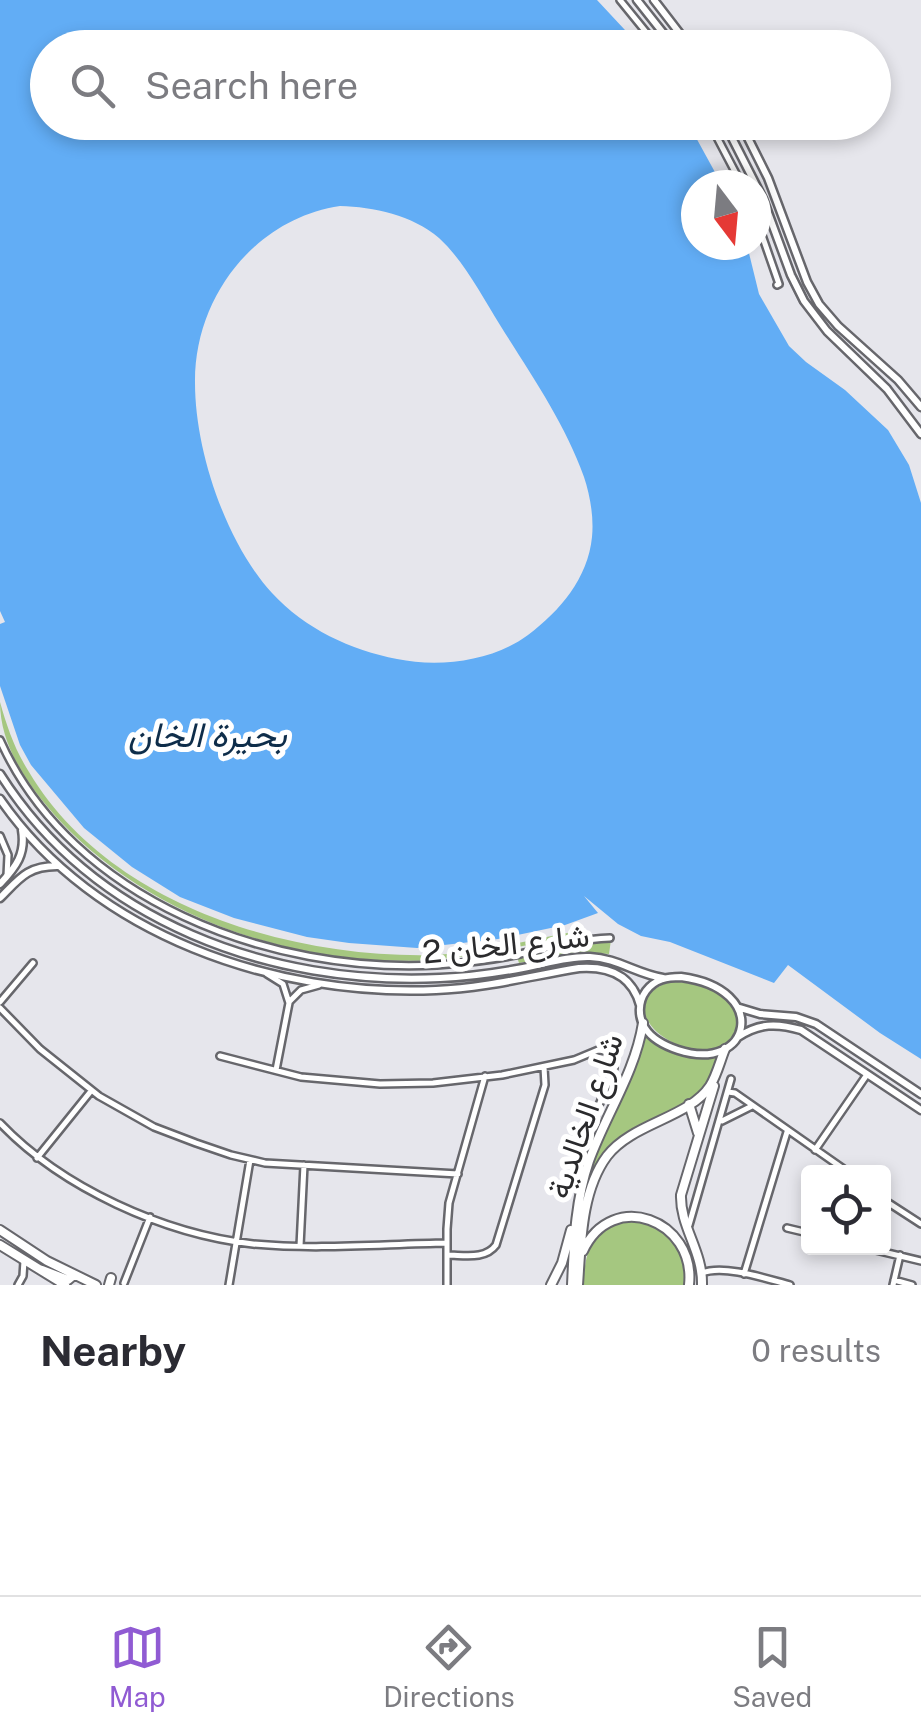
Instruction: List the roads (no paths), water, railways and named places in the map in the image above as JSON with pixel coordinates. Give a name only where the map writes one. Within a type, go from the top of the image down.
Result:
[{"type":"main road","points":[[638,0],[661,30]]},
{"type":"main road","points":[[654,0],[676,30]]},
{"type":"main road","points":[[733,140],[763,199],[800,293],[821,324],[887,388],[921,434]]},
{"type":"main road","points":[[749,140],[778,200],[810,288],[831,320],[878,360],[921,408]]},
{"type":"main road","points":[[792,275],[803,271]]},
{"type":"main road","points":[[800,293],[810,288]]},
{"type":"main road","name":"شارع الخان 2","points":[[0,774],[42,830],[91,876],[159,919],[236,951],[305,969],[366,977],[464,976],[583,956],[612,960],[663,978]]},
{"type":"main road","name":"شارع الخان 2","points":[[0,800],[58,866],[92,894],[135,920],[204,952],[265,972],[321,984],[435,990],[595,968],[625,978],[636,990],[640,1005]]},
{"type":"main road","points":[[0,884],[21,856],[22,828]]},
{"type":"main road","points":[[21,856],[58,866]]},
{"type":"main road","points":[[0,898],[32,861]]},
{"type":"main road","points":[[737,1037],[742,1020],[738,1008],[728,994],[709,983],[681,976],[663,978],[649,987],[640,1005],[642,1023],[652,1036],[679,1050],[708,1054],[725,1049],[737,1037],[761,1026],[795,1028],[921,1110]]},
{"type":"main road","points":[[738,1008],[796,1016],[816,1024],[921,1094]]},
{"type":"main road","name":"شارع الخالدية","points":[[575,1285],[576,1212],[590,1161],[624,1083],[642,1023]]},
{"type":"main road","name":"شارع الخالدية","points":[[575,1285],[590,1195],[604,1160],[626,1138],[689,1104],[708,1088],[725,1049]]},
{"type":"main road","points":[[702,1285],[700,1258],[682,1209],[681,1195],[716,1071]]},
{"type":"main road","points":[[689,1104],[698,1136]]},
{"type":"main road","points":[[551,1285],[562,1263],[576,1212]]},
{"type":"main road","points":[[580,1259],[588,1241],[602,1226],[623,1218],[644,1218],[664,1226],[680,1243],[688,1260],[689,1285]]},
{"type":"main road","points":[[0,1230],[96,1285]]},
{"type":"main road","points":[[29,1250],[36,1238]]},
{"type":"main road","points":[[0,1245],[65,1285]]},
{"type":"main road","points":[[38,1270],[48,1270],[68,1280],[74,1275]]},
{"type":"street","points":[[620,0],[644,30]]},
{"type":"street","points":[[718,140],[734,170]]},
{"type":"street","points":[[771,259],[780,284],[777,285]]},
{"type":"street","points":[[0,740],[42,808],[97,863],[163,905],[247,940],[324,958],[419,965],[487,960],[580,940],[610,938]]},
{"type":"street","points":[[0,836],[8,855],[7,877]]},
{"type":"street","points":[[33,963],[0,1005],[40,1049],[130,1114],[213,1150],[250,1160],[458,1174]]},
{"type":"street","points":[[265,972],[282,984],[289,1003],[276,1070]]},
{"type":"street","points":[[289,1003],[301,990],[321,984]]},
{"type":"street","points":[[220,1056],[306,1078],[380,1084],[433,1083],[544,1067],[598,1050],[610,1053],[614,1068],[597,1110]]},
{"type":"street","points":[[447,1255],[484,1255],[496,1245],[545,1085],[544,1067]]},
{"type":"street","points":[[447,1285],[450,1203],[485,1076]]},
{"type":"street","points":[[815,1150],[866,1076]]},
{"type":"street","points":[[689,1228],[731,1079]]},
{"type":"street","points":[[38,1158],[92,1090]]},
{"type":"street","points":[[728,1092],[735,1093],[838,1165]]},
{"type":"street","points":[[704,1120],[752,1106]]},
{"type":"street","points":[[707,1107],[718,1119]]},
{"type":"street","points":[[0,1123],[38,1158],[90,1192],[189,1231],[236,1242],[300,1246],[446,1243]]},
{"type":"street","points":[[744,1274],[787,1132]]},
{"type":"street","points":[[229,1285],[250,1160]]},
{"type":"street","points":[[300,1246],[304,1165]]},
{"type":"street","points":[[891,1205],[921,1224]]},
{"type":"street","points":[[124,1283],[150,1217]]},
{"type":"street","points":[[787,1228],[801,1231]]},
{"type":"street","points":[[891,1254],[921,1261]]},
{"type":"street","points":[[900,1256],[893,1283],[912,1285]]},
{"type":"street","points":[[700,1258],[712,1269]]},
{"type":"street","points":[[18,1285],[24,1261]]},
{"type":"street","points":[[702,1272],[712,1269],[790,1285]]},
{"type":"water","name":"بحيرة الخان","points":[[0,0],[597,0],[625,30],[30,30],[30,140],[697,140],[714,170],[681,170],[681,260],[751,260],[759,294],[789,346],[888,430],[909,465],[921,503],[921,1059],[788,965],[774,983],[670,942],[641,936],[618,924],[584,896],[598,913],[565,925],[498,939],[417,948],[307,937],[234,918],[180,897],[132,867],[84,828],[31,765],[0,686],[0,624],[5,622],[0,611]],"holes":[[[340,206],[392,214],[417,223],[439,238],[472,279],[567,437],[586,484],[592,514],[592,537],[585,566],[561,604],[514,644],[466,660],[414,662],[363,650],[314,627],[285,606],[255,572],[227,523],[207,466],[196,409],[197,352],[205,321],[235,267],[256,245],[281,227]]]}]
